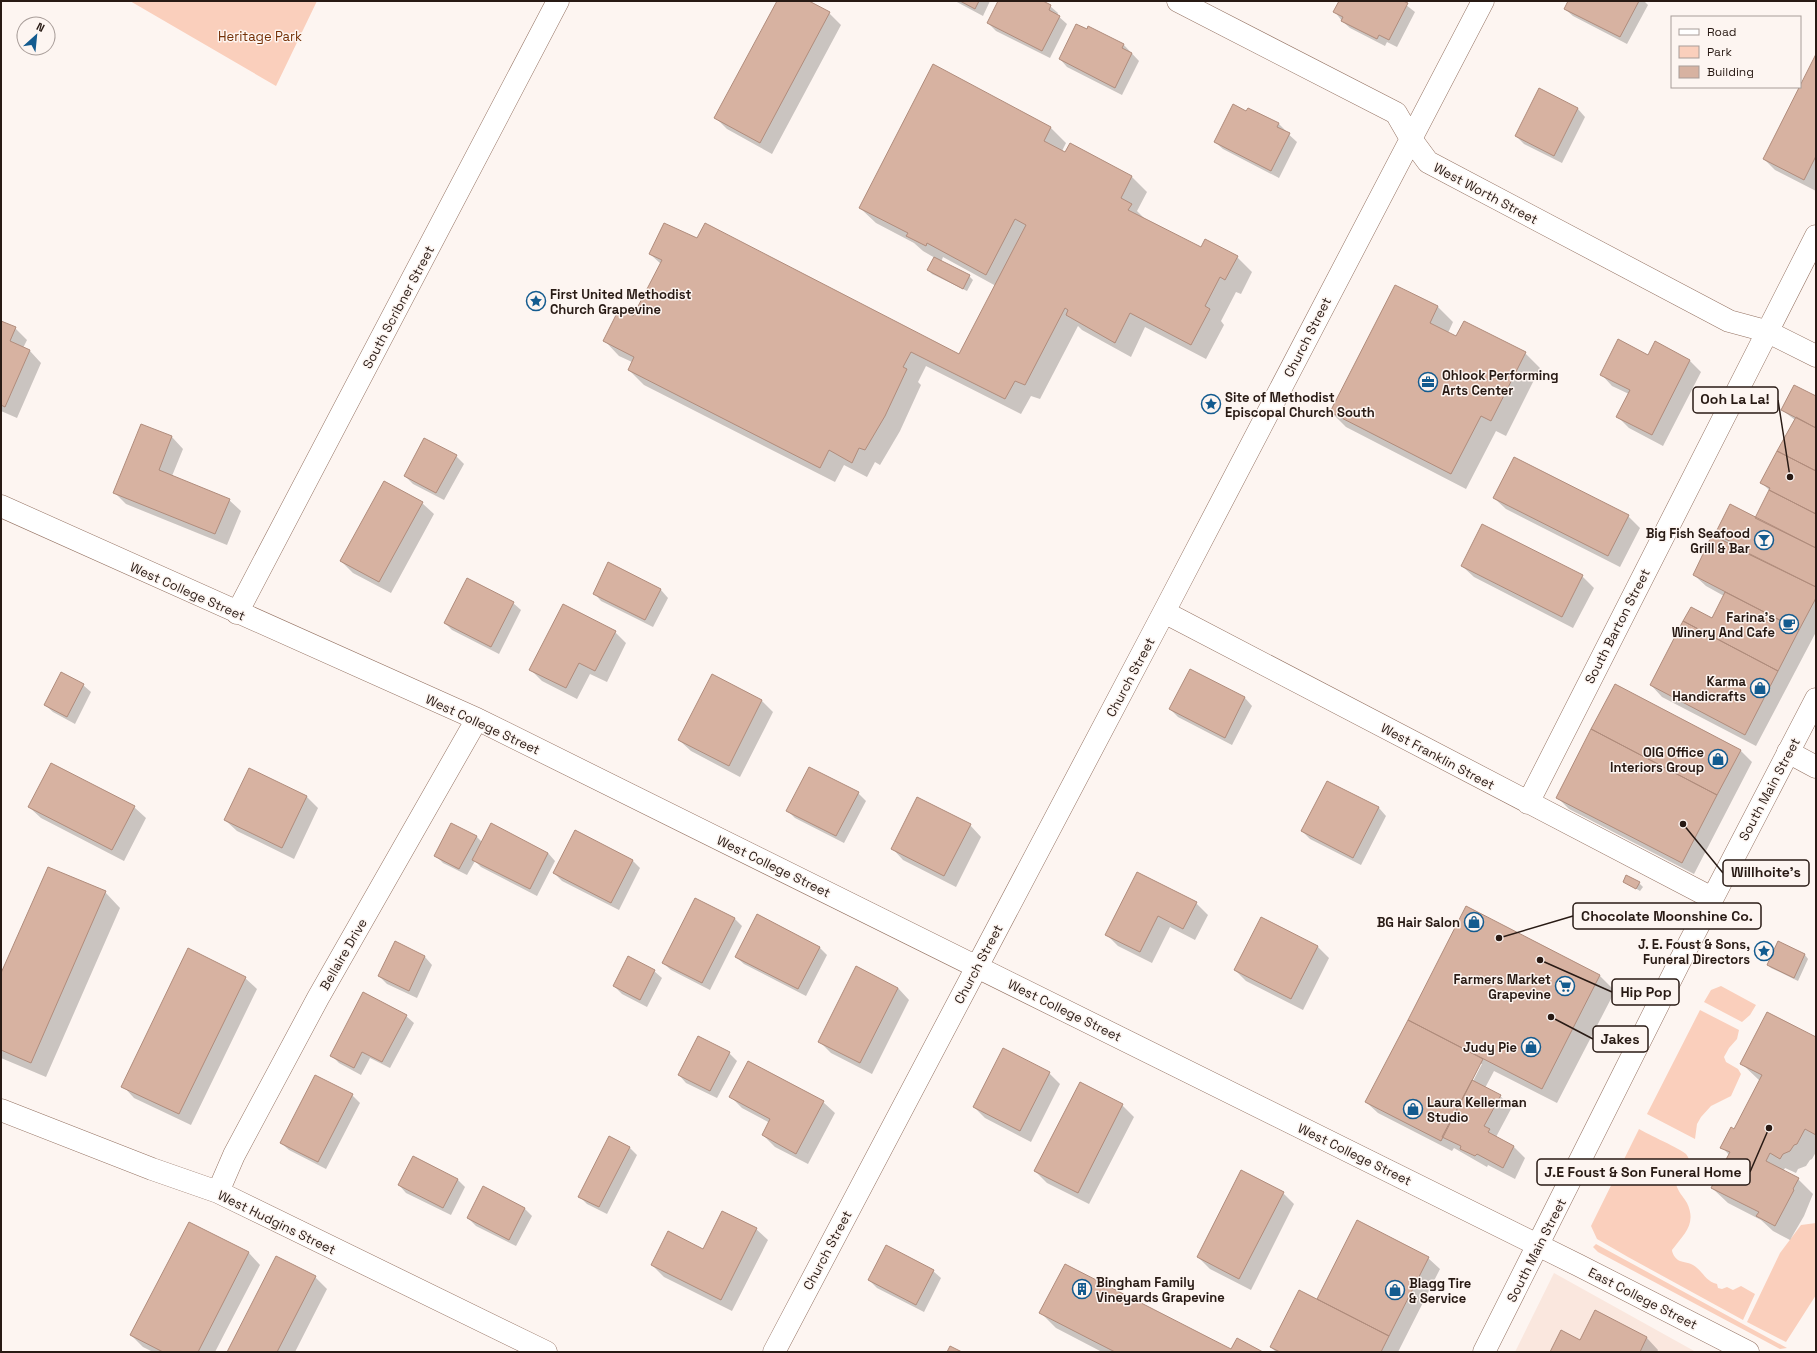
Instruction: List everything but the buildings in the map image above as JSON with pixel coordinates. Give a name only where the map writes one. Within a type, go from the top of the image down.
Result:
[{"type":"street","name":"South Scribner Street","points":[[237,613],[558,1]]},
{"type":"street","name":"West Worth Street","points":[[1178,1],[1396,113],[1411,139],[1428,162],[1729,321],[1766,331],[1816,356]]},
{"type":"street","name":"Church Street","points":[[774,1352],[1164,612],[1483,1]]},
{"type":"street","name":"South Barton Street","points":[[1528,803],[1766,331],[1816,236]]},
{"type":"street","name":"West College Street","points":[[1,506],[237,613],[477,719],[1539,1245]]},
{"type":"street","name":"West Franklin Street","points":[[1164,612],[1712,898]]},
{"type":"street","name":"South Main Street","points":[[1484,1352],[1712,898],[1816,699]]},
{"type":"street","name":"Bellaire Drive","points":[[218,1192],[234,1155],[318,998],[477,719]]},
{"type":"street","points":[[1788,752],[1816,767]]},
{"type":"street","name":"West Hudgins Street","points":[[1,1110],[152,1169],[218,1192],[546,1352]]},
{"type":"street","name":"East College Street","points":[[1539,1245],[1748,1352]]},
{"type":"shaded area","points":[[1554,1273],[1696,1352],[1515,1352]]},
{"type":"green space","name":"Heritage Park","points":[[130,1],[317,1],[276,86]]},
{"type":"green space","points":[[1721,986],[1756,1005],[1750,1015],[1742,1022],[1704,1002],[1711,990]]},
{"type":"green space","points":[[1700,1010],[1739,1030],[1737,1039],[1729,1048],[1724,1057],[1726,1062],[1738,1069],[1741,1074],[1731,1096],[1711,1106],[1701,1117],[1697,1124],[1695,1139],[1647,1114]]},
{"type":"green space","points":[[1639,1129],[1671,1145],[1688,1156],[1690,1161],[1690,1169],[1688,1174],[1680,1178],[1676,1184],[1679,1192],[1687,1203],[1691,1217],[1685,1234],[1672,1250],[1673,1253],[1678,1260],[1696,1267],[1709,1280],[1717,1284],[1718,1288],[1722,1289],[1727,1287],[1733,1290],[1741,1286],[1755,1294],[1743,1320],[1597,1239],[1591,1226]]},
{"type":"green space","points":[[1816,1223],[1816,1295],[1786,1342],[1747,1322],[1780,1253],[1801,1225]]},
{"type":"green space","points":[[1596,1244],[1787,1348],[1780,1349],[1598,1252],[1593,1247]]},
{"type":"place","name":"First United Methodist Church Grapevine","points":[[536,301]]},
{"type":"place","name":"Ohlook Performing Arts Center","points":[[1428,382]]},
{"type":"place","name":"Site of Methodist Episcopal Church South","points":[[1211,404]]},
{"type":"place","name":"Ooh La La!","points":[[1790,477]]},
{"type":"place","name":"Big Fish Seafood Grill & Bar","points":[[1764,540]]},
{"type":"place","name":"Farina’s Winery And Cafe","points":[[1789,624]]},
{"type":"place","name":"Karma Handicrafts","points":[[1760,688]]},
{"type":"place","name":"OIG Office Interiors Group","points":[[1718,759]]},
{"type":"place","name":"Willhoite’s","points":[[1683,824]]},
{"type":"place","name":"BG Hair Salon","points":[[1474,922]]},
{"type":"place","name":"Chocolate Moonshine Co.","points":[[1499,938]]},
{"type":"place","name":"J. E. Foust & Sons, Funeral Directors","points":[[1764,951]]},
{"type":"place","name":"Hip Pop","points":[[1540,960]]},
{"type":"place","name":"Farmers Market Grapevine","points":[[1565,986]]},
{"type":"place","name":"Jakes","points":[[1551,1017]]},
{"type":"place","name":"Judy Pie","points":[[1531,1047]]},
{"type":"place","name":"Laura Kellerman Studio","points":[[1413,1109]]},
{"type":"place","name":"J.E Foust & Son Funeral Home","points":[[1769,1128]]},
{"type":"place","name":"Bingham Family Vineyards Grapevine","points":[[1082,1289]]},
{"type":"place","name":"Blagg Tire & Service","points":[[1395,1290]]}]
